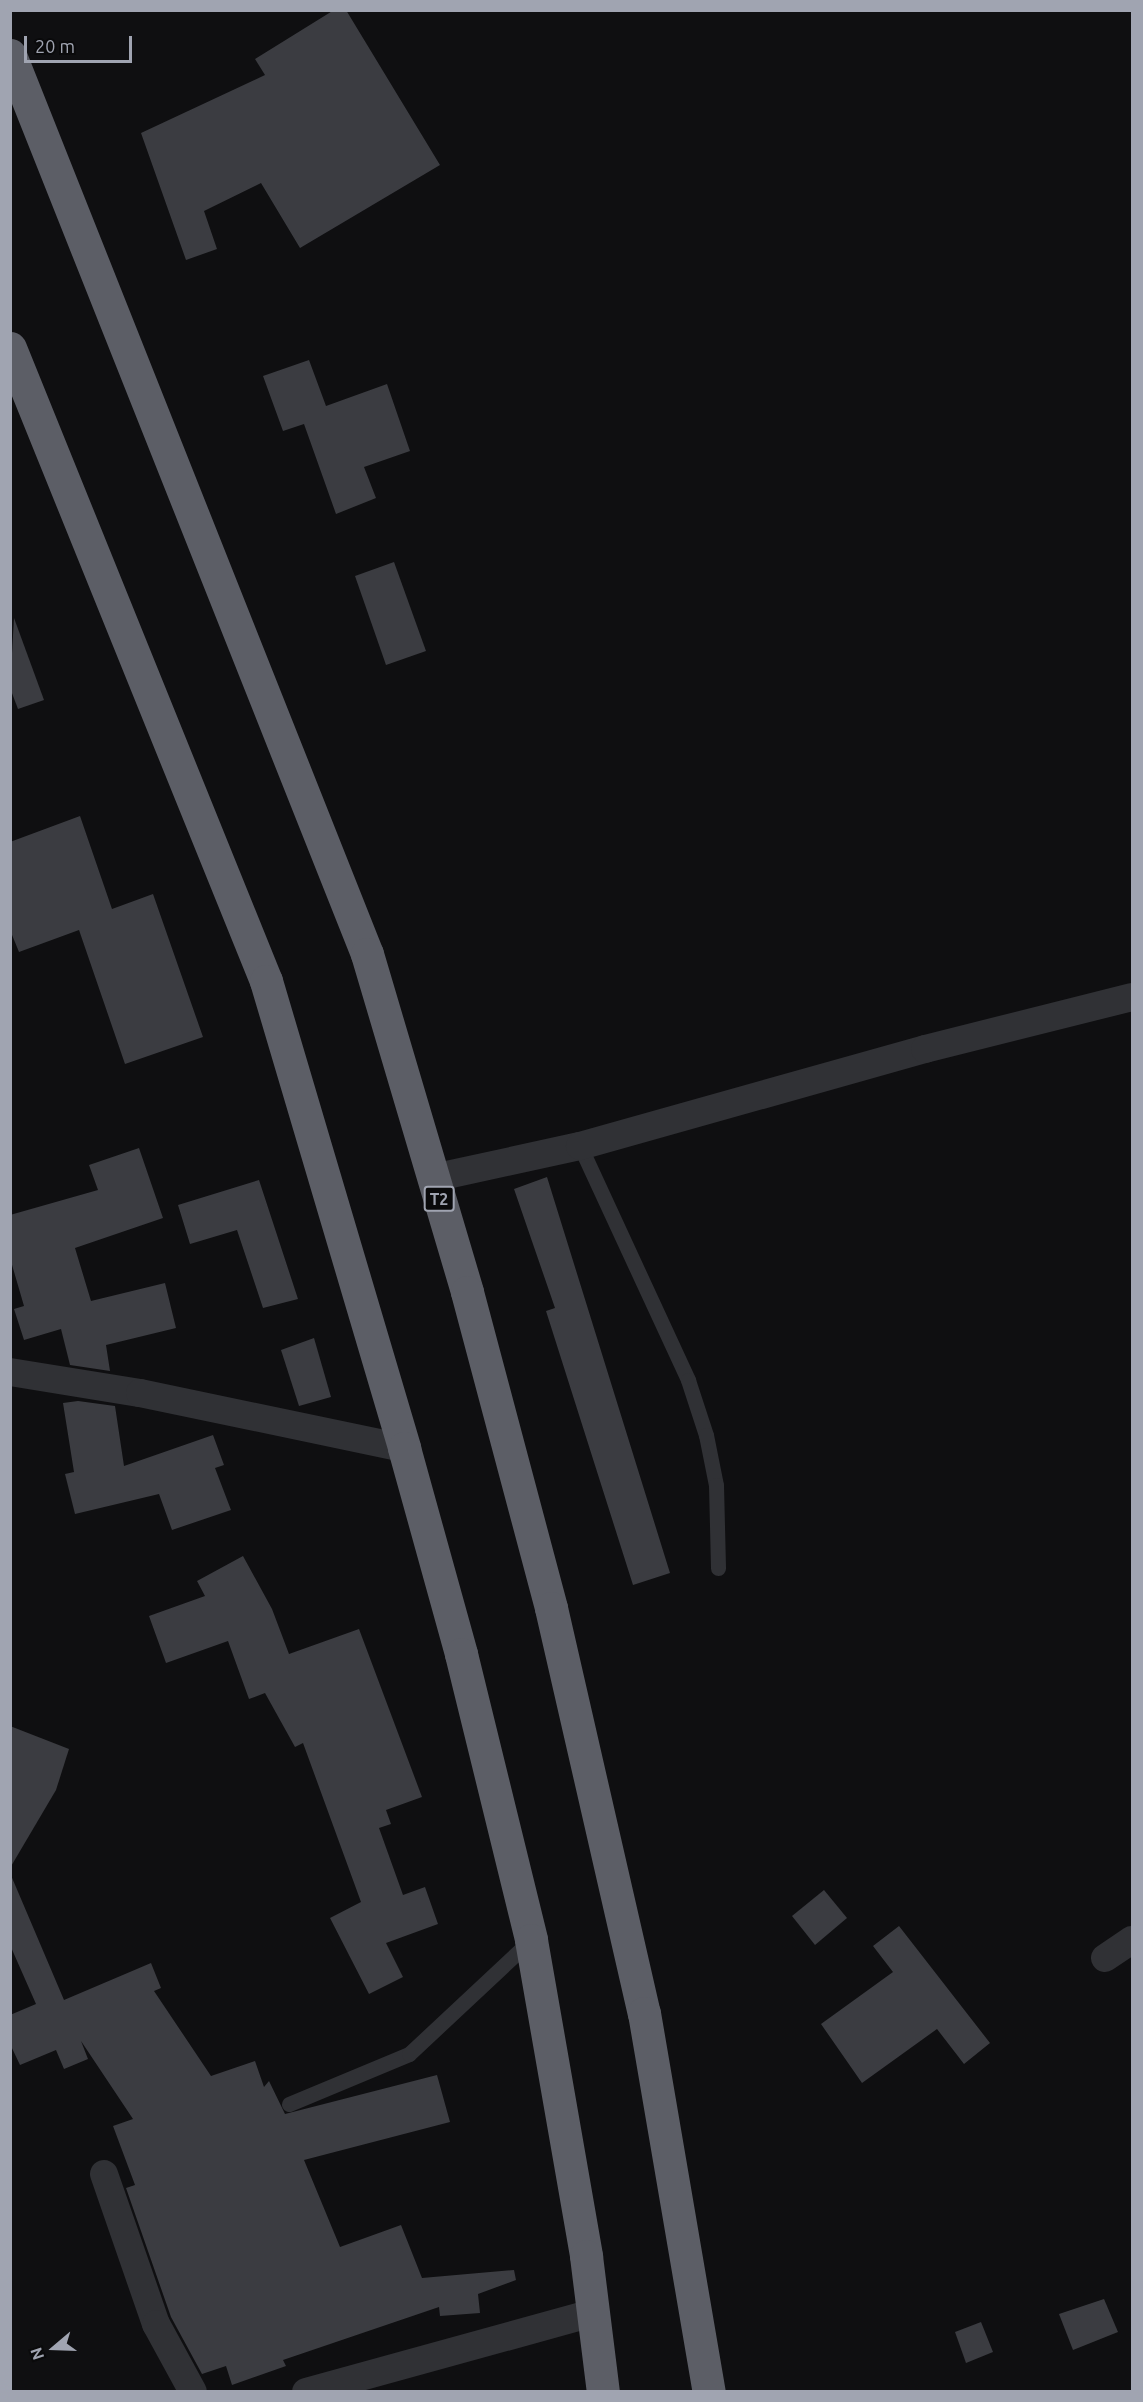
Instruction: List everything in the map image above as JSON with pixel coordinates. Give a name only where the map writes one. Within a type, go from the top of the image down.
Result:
[{"type":"highway","name":"T2","points":[[10,55],[367,954],[433,1178],[551,1608],[641,2001],[709,2391]]},
{"type":"highway","points":[[10,348],[266,981],[404,1448],[461,1654],[531,1940],[593,2313],[603,2391]]},
{"type":"street","points":[[433,1178],[580,1146],[925,1049],[1132,998]]},
{"type":"street","points":[[10,1372],[140,1393],[404,1448]]},
{"type":"street","points":[[1106,1958],[1132,1940]]},
{"type":"street","points":[[104,2174],[156,2324],[193,2391]]},
{"type":"street","points":[[306,2391],[593,2313]]},
{"type":"lane","points":[[580,1146],[688,1380],[706,1435],[716,1485],[718,1568]]},
{"type":"lane","points":[[289,2104],[409,2054],[531,1940]]},
{"type":"building","points":[[334,10],[346,10],[440,165],[300,248],[261,183],[204,211],[217,249],[186,260],[141,133],[265,75],[255,59]]},
{"type":"building","points":[[309,360],[326,406],[387,384],[410,451],[364,467],[376,498],[336,514],[304,424],[283,431],[263,376]]},
{"type":"building","points":[[394,562],[426,651],[386,665],[355,576]]},
{"type":"building","points":[[14,618],[44,700],[18,709],[10,688]]},
{"type":"building","points":[[80,816],[112,909],[153,894],[203,1037],[125,1064],[79,930],[19,952],[10,930],[10,842]]},
{"type":"building","points":[[139,1148],[163,1218],[75,1248],[91,1301],[165,1283],[176,1328],[106,1345],[110,1371],[70,1365],[61,1329],[24,1340],[14,1309],[24,1306],[10,1258],[10,1215],[98,1190],[89,1165]]},
{"type":"building","points":[[547,1177],[670,1573],[633,1585],[546,1311],[555,1308],[514,1189]]},
{"type":"building","points":[[259,1180],[298,1299],[263,1308],[237,1230],[190,1244],[178,1205]]},
{"type":"building","points":[[314,1338],[331,1397],[299,1406],[281,1350]]},
{"type":"building","points":[[78,1401],[115,1406],[124,1466],[213,1435],[224,1465],[215,1468],[231,1510],[172,1530],[159,1494],[75,1514],[65,1474],[74,1472],[63,1403]]},
{"type":"building","points":[[243,1556],[272,1609],[289,1654],[359,1629],[422,1797],[386,1810],[391,1824],[379,1828],[403,1895],[425,1887],[438,1924],[386,1943],[403,1977],[369,1994],[330,1918],[361,1902],[303,1743],[295,1747],[265,1693],[249,1699],[228,1641],[166,1663],[149,1616],[205,1596],[197,1581]]},
{"type":"building","points":[[10,1726],[69,1749],[56,1790],[10,1868]]},
{"type":"building","points":[[10,1873],[64,2000],[151,1963],[161,1988],[154,1991],[211,2076],[255,2061],[264,2087],[269,2081],[285,2114],[437,2075],[450,2122],[304,2160],[340,2247],[401,2225],[422,2278],[514,2270],[516,2280],[478,2294],[480,2313],[440,2316],[439,2307],[283,2360],[286,2366],[232,2385],[226,2366],[202,2374],[171,2317],[126,2188],[135,2185],[113,2126],[133,2119],[81,2041],[88,2059],[64,2069],[56,2050],[20,2065],[10,2044],[10,2015],[36,2004],[10,1945]]},
{"type":"building","points":[[824,1890],[847,1918],[815,1945],[792,1916]]},
{"type":"building","points":[[899,1926],[990,2043],[964,2064],[937,2029],[862,2083],[821,2024],[893,1972],[873,1946]]},
{"type":"building","points":[[1104,2299],[1118,2332],[1073,2350],[1059,2314]]},
{"type":"building","points":[[981,2322],[993,2352],[966,2363],[955,2332]]}]
